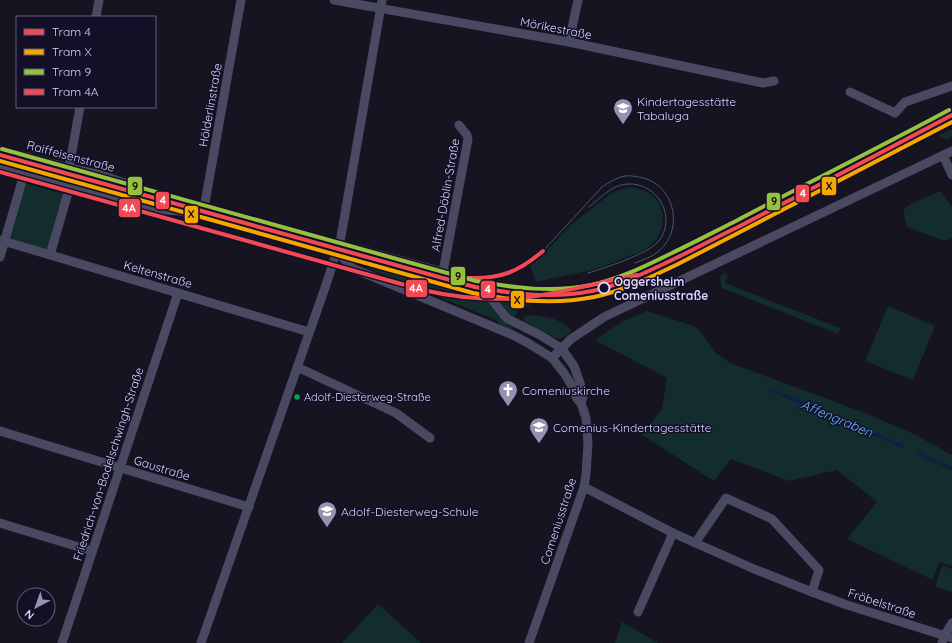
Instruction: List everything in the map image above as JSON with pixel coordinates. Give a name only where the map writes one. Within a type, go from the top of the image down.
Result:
[{"type":"street","points":[[96,16],[98,0]]},
{"type":"street","name":"Hölderlinstraße","points":[[203,214],[241,0]]},
{"type":"street","name":"Mörikestraße","points":[[334,0],[381,4],[763,83],[774,81]]},
{"type":"street","points":[[569,42],[578,0]]},
{"type":"street","points":[[201,643],[341,237],[381,4]]},
{"type":"street","points":[[850,92],[895,113],[905,102],[952,86]]},
{"type":"street","points":[[50,255],[70,186],[70,168],[80,108]]},
{"type":"street","name":"Alfred-Döblin-Straße","points":[[443,272],[468,139],[467,135],[459,125]]},
{"type":"street","name":"Raiffeisenstraße","points":[[0,150],[101,175],[169,198],[203,214]]},
{"type":"street","points":[[552,358],[571,339],[604,317],[952,151]]},
{"type":"street","points":[[943,155],[952,175]]},
{"type":"street","points":[[0,257],[2,241],[29,157]]},
{"type":"street","name":"Raiffeisenstraße","points":[[0,166],[96,194],[166,210],[203,214],[337,251],[358,249],[443,272],[482,288],[508,319],[540,335],[561,348]]},
{"type":"street","name":"Keltenstraße","points":[[2,241],[309,332]]},
{"type":"street","name":"Comeniusstraße","points":[[337,251],[352,268],[513,335],[528,343],[552,358],[564,372],[577,399],[581,403],[586,418],[588,443],[584,487],[529,643]]},
{"type":"street","name":"Friedrich-von-Bodelschwingh-Straße","points":[[62,643],[178,293]]},
{"type":"street","name":"Comeniusstraße","points":[[561,348],[574,366],[583,397],[581,403]]},
{"type":"street","points":[[297,367],[396,412],[430,438]]},
{"type":"street","name":"Gaustraße","points":[[0,431],[249,507]]},
{"type":"street","name":"Fröbelstraße","points":[[584,487],[673,533],[754,569],[847,605],[946,639],[952,623]]},
{"type":"street","points":[[696,543],[726,498],[772,519],[814,564],[819,570],[812,592]]},
{"type":"street","points":[[0,523],[92,551]]},
{"type":"street","points":[[638,612],[673,533]]},
{"type":"green space","points":[[952,129],[952,137],[947,140],[938,136]]},
{"type":"green space","points":[[24,183],[64,194],[48,251],[9,239]]},
{"type":"green space","points":[[631,187],[641,189],[649,193],[659,203],[663,217],[662,226],[659,235],[654,242],[640,252],[601,267],[536,282],[530,266],[573,223],[613,192]]},
{"type":"green space","points":[[940,191],[952,207],[952,238],[945,241],[907,227],[903,212],[907,206]]},
{"type":"green space","points":[[368,265],[484,297],[492,305],[500,317],[507,324],[513,327],[512,330],[500,325],[496,320],[367,268]]},
{"type":"green space","points":[[724,273],[728,275],[725,283],[840,328],[838,334],[722,288],[720,276]]},
{"type":"green space","points":[[499,299],[532,305],[518,310],[515,317],[507,312]]},
{"type":"green space","points":[[888,306],[935,326],[913,380],[865,361]]},
{"type":"green space","points":[[647,311],[697,327],[716,353],[730,363],[865,413],[916,435],[952,455],[952,566],[939,562],[933,580],[847,539],[877,502],[837,470],[789,481],[731,459],[714,481],[642,435],[662,409],[667,378],[595,340],[623,321]]},
{"type":"green space","points":[[533,315],[559,321],[572,331],[564,337],[558,339],[523,321],[524,317]]},
{"type":"green space","points":[[942,565],[952,569],[952,592],[935,587]]},
{"type":"green space","points":[[378,604],[421,643],[342,643]]},
{"type":"green space","points":[[622,622],[658,643],[615,643]]},
{"type":"waterway","name":"Affengraben","points":[[772,390],[902,446]]},
{"type":"waterway","name":"Affengraben","points":[[918,453],[952,469]]},
{"type":"tram line","name":"9","points":[[2,149],[476,281],[534,289],[562,289],[591,285],[622,276],[652,263],[949,110]]},
{"type":"tram line","name":"4","points":[[0,155],[475,287],[534,295],[563,295],[603,288],[656,268],[738,227],[952,115]]},
{"type":"tram line","name":"X","points":[[0,161],[473,293],[518,300],[564,301],[594,297],[647,279],[952,122]]},
{"type":"tram line","name":"4A","points":[[0,172],[423,290],[449,295],[489,299],[529,297],[570,290],[637,275]]},
{"type":"tram line","points":[[543,251],[602,187],[618,178],[634,176],[652,181],[661,189],[668,198],[672,210],[673,222],[671,234],[665,245],[655,254],[635,263]]},
{"type":"tram line","points":[[588,273],[605,268],[653,247],[664,233],[666,223],[662,203],[656,195],[648,189],[638,185],[627,184],[616,187],[606,192],[589,207]]},
{"type":"tram line","name":"4","points":[[468,278],[490,277],[508,273],[525,264],[543,251]]},
{"type":"place","name":"Kindertagesstätte Tabaluga","points":[[623,125]]},
{"type":"place","name":"Oggersheim Comeniusstraße","points":[[604,288]]},
{"type":"place","name":"Adolf-Diesterweg-Straße","points":[[297,397]]},
{"type":"place","name":"Comeniuskirche","points":[[508,407]]},
{"type":"place","name":"Comenius-Kindertagesstätte","points":[[539,444]]},
{"type":"place","name":"Adolf-Diesterweg-Schule","points":[[327,528]]}]
